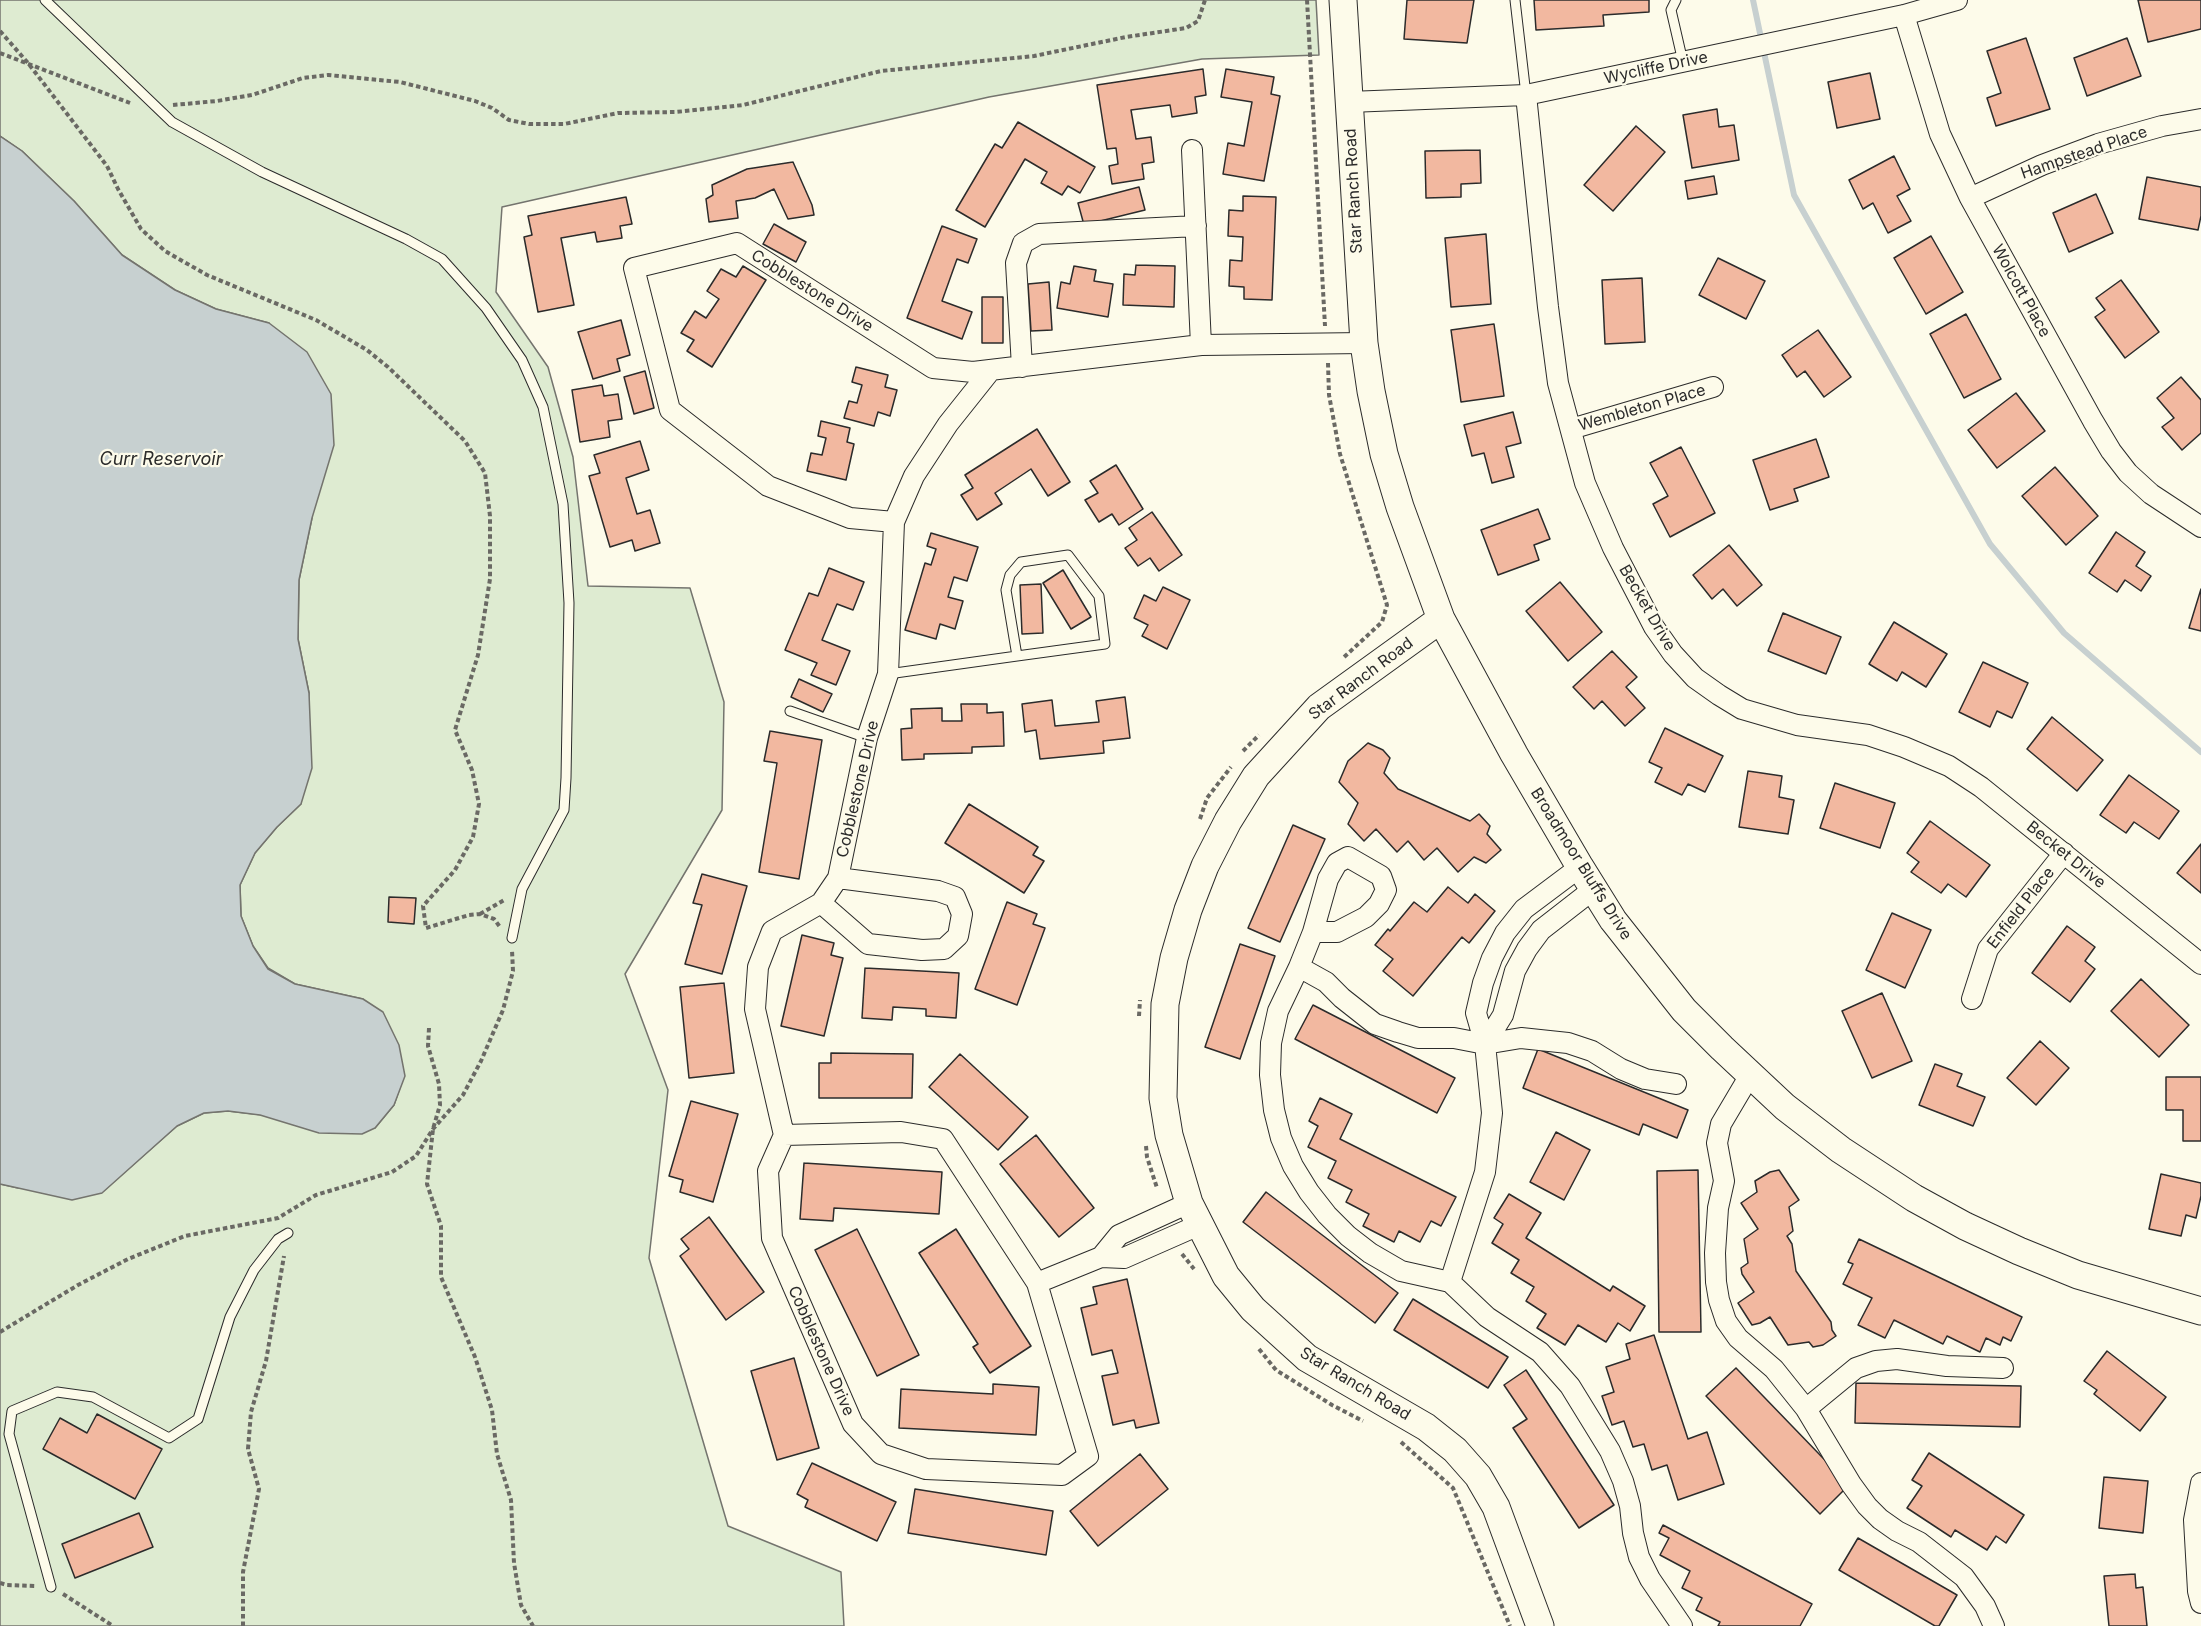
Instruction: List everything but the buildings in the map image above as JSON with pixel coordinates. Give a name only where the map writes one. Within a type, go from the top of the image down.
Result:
[{"type":"street","name":"Star Ranch Road","points":[[1343,0],[1364,343],[1371,391],[1384,454],[1400,507],[1441,619],[1319,707],[1290,736],[1256,776],[1228,821],[1205,866],[1188,910],[1174,958],[1165,1015],[1163,1098],[1168,1135],[1185,1214],[1226,1276],[1253,1309],[1307,1358],[1426,1427],[1455,1450],[1478,1476],[1496,1507],[1540,1626]]},
{"type":"street","name":"Wycliffe Drive","points":[[1349,102],[1526,95],[1904,15],[1928,4],[1957,0]]},
{"type":"street","name":"Wolcott Place","points":[[1904,15],[1940,134],[1970,198],[2093,421],[2111,451],[2128,473],[2151,494],[2201,527]]},
{"type":"street","name":"Becket Drive","points":[[1526,95],[1558,383],[1586,483],[1613,549],[1654,627],[1673,654],[1695,678],[1742,709],[1797,725],[1868,735],[1949,766],[1981,787],[2201,964]]},
{"type":"street","name":"Hampstead Place","points":[[1970,198],[2042,165],[2098,144],[2162,126],[2201,119]]},
{"type":"street","points":[[1192,150],[1202,345]]},
{"type":"street","points":[[1022,367],[1016,263],[1023,243],[1039,234],[1196,226]]},
{"type":"street","name":"Cobblestone Drive","points":[[894,522],[850,518],[768,486],[670,410],[634,268],[737,243],[933,368],[973,372],[1202,345],[1364,343]]},
{"type":"street","name":"Cobblestone Drive","points":[[784,1135],[901,1132],[943,1139],[1037,1283],[1088,1456],[1062,1475],[926,1469],[881,1454],[853,1424],[772,1238],[768,1171],[784,1135],[755,1010],[758,968],[772,931],[821,903],[838,878],[867,738],[888,674],[894,522],[914,476],[948,424],[991,370]]},
{"type":"street","name":"Wembleton Place","points":[[1571,429],[1713,387]]},
{"type":"street","name":"Broadmoor Bluffs Drive","points":[[1441,619],[1514,754],[1614,920],[1684,1010],[1785,1107],[1841,1150],[1914,1198],[1965,1226],[2078,1275],[2201,1311]]},
{"type":"street","name":"Enfield Place","points":[[1972,999],[1988,949],[2064,853]]},
{"type":"street","name":"Cobblestone Drive","points":[[821,903],[868,944],[922,950],[944,949],[958,936],[962,915],[955,897],[938,891],[838,878]]},
{"type":"street","points":[[1485,1044],[1503,1015],[1515,971],[1527,949],[1587,878]]},
{"type":"street","points":[[1450,1282],[1485,1172],[1492,1113],[1485,1044],[1476,1013],[1492,958],[1505,933],[1524,909],[1587,878]]},
{"type":"street","points":[[1313,932],[1278,1011],[1271,1043],[1270,1075],[1274,1110],[1281,1138],[1293,1166],[1327,1215],[1348,1236],[1401,1271],[1450,1282],[1487,1317],[1540,1352],[1570,1386],[1610,1451],[1623,1481],[1639,1557],[1650,1579],[1682,1626]]},
{"type":"street","points":[[1299,967],[1326,982],[1341,998],[1376,1024],[1418,1038],[1454,1038],[1485,1044],[1521,1038],[1568,1043],[1592,1051],[1621,1069],[1645,1079],[1676,1084]]},
{"type":"street","points":[[1750,1075],[1721,1124],[1717,1143],[1724,1181],[1718,1208],[1715,1253],[1719,1300],[1726,1321],[1738,1338],[1774,1369],[1806,1409],[1851,1484],[1867,1506],[1880,1519],[1919,1542],[1964,1577],[1985,1606],[1994,1626]]},
{"type":"street","points":[[1037,1283],[1101,1257],[1124,1258],[1175,1236],[1185,1214]]},
{"type":"street","points":[[1101,1257],[1119,1235],[1185,1214]]},
{"type":"street","points":[[1806,1409],[1856,1368],[1876,1361],[1897,1359],[1947,1366],[2003,1368]]},
{"type":"street","points":[[2201,1483],[2194,1520],[2198,1591],[2201,1603]]},
{"type":"lane","points":[[45,0],[172,122],[262,172],[406,239],[442,259],[486,308],[522,360],[543,407],[563,504],[569,603],[567,778],[564,810],[522,889],[512,938]]},
{"type":"lane","points":[[1515,0],[1526,95]]},
{"type":"lane","points":[[1677,0],[1671,10],[1683,63]]},
{"type":"lane","points":[[888,674],[1106,644],[1099,596],[1068,555],[1021,562],[1010,575],[1006,590],[1017,656]]},
{"type":"lane","points":[[790,711],[867,738]]},
{"type":"lane","points":[[51,1587],[9,1434],[12,1411],[57,1392],[93,1397],[169,1438],[198,1419],[230,1317],[254,1270],[278,1239],[288,1233]]},
{"type":"path","points":[[0,53],[126,103],[154,107],[218,101],[252,95],[303,78],[328,75],[400,82],[475,101],[492,108],[509,120],[529,124],[564,124],[618,113],[676,112],[743,105],[881,71],[1034,56],[1126,37],[1186,28],[1198,21],[1205,0]]},
{"type":"path","points":[[1307,0],[1329,395],[1340,454],[1387,605],[1382,622],[1338,662]]},
{"type":"path","points":[[0,32],[28,63],[107,166],[141,229],[165,251],[207,275],[316,320],[367,350],[388,367],[465,441],[485,473],[490,516],[490,579],[478,655],[455,729],[472,770],[479,804],[473,837],[455,870],[423,906],[426,928],[480,914],[522,889]]},
{"type":"path","points":[[1243,752],[1259,734]]},
{"type":"path","points":[[1200,820],[1207,798],[1236,761]]},
{"type":"path","points":[[0,1332],[78,1285],[128,1259],[185,1236],[278,1218],[316,1195],[392,1173],[416,1156],[433,1129],[463,1095],[482,1062],[502,1010],[513,971],[512,938],[494,919],[480,914]]},
{"type":"path","points":[[1139,1017],[1138,1005],[1142,994]]},
{"type":"path","points":[[429,1028],[429,1046],[439,1084],[440,1105],[433,1129],[428,1184],[441,1226],[441,1276],[475,1357],[492,1410],[497,1454],[511,1500],[514,1563],[521,1605],[533,1626]]},
{"type":"path","points":[[1146,1146],[1147,1157],[1185,1214]]},
{"type":"path","points":[[243,1626],[243,1572],[259,1489],[248,1449],[251,1412],[266,1361],[292,1209]]},
{"type":"path","points":[[1175,1236],[1180,1252],[1195,1270]]},
{"type":"path","points":[[1254,1343],[1276,1370],[1332,1405],[1364,1421]]},
{"type":"path","points":[[1395,1437],[1453,1488],[1510,1626]]},
{"type":"green space","points":[[0,0],[1316,0],[1319,55],[1202,59],[989,97],[502,207],[496,292],[548,367],[573,457],[588,586],[690,588],[724,702],[722,810],[625,974],[668,1090],[649,1258],[728,1526],[841,1572],[844,1626],[0,1626],[0,1184],[18,1188],[101,1193],[177,1126],[204,1113],[228,1111],[375,1128],[394,1105],[404,1076],[363,999],[295,984],[268,968],[253,946],[241,916],[240,885],[255,853],[301,804],[309,693],[298,639],[299,580],[312,518],[269,323],[216,309],[175,290],[122,255],[74,201],[22,151],[0,136]]},
{"type":"water","name":"Curr Reservoir","points":[[0,136],[22,151],[74,201],[122,255],[175,290],[216,309],[269,323],[307,352],[331,394],[334,445],[312,518],[299,580],[298,639],[309,693],[312,768],[301,804],[255,853],[240,885],[241,916],[253,946],[268,969],[295,984],[363,999],[383,1012],[399,1045],[405,1076],[394,1105],[375,1128],[362,1134],[319,1133],[260,1115],[228,1111],[204,1113],[177,1126],[102,1193],[72,1200],[0,1184]]},
{"type":"waterway","points":[[1753,0],[1794,195],[1990,544],[2064,633],[2201,752]]}]
